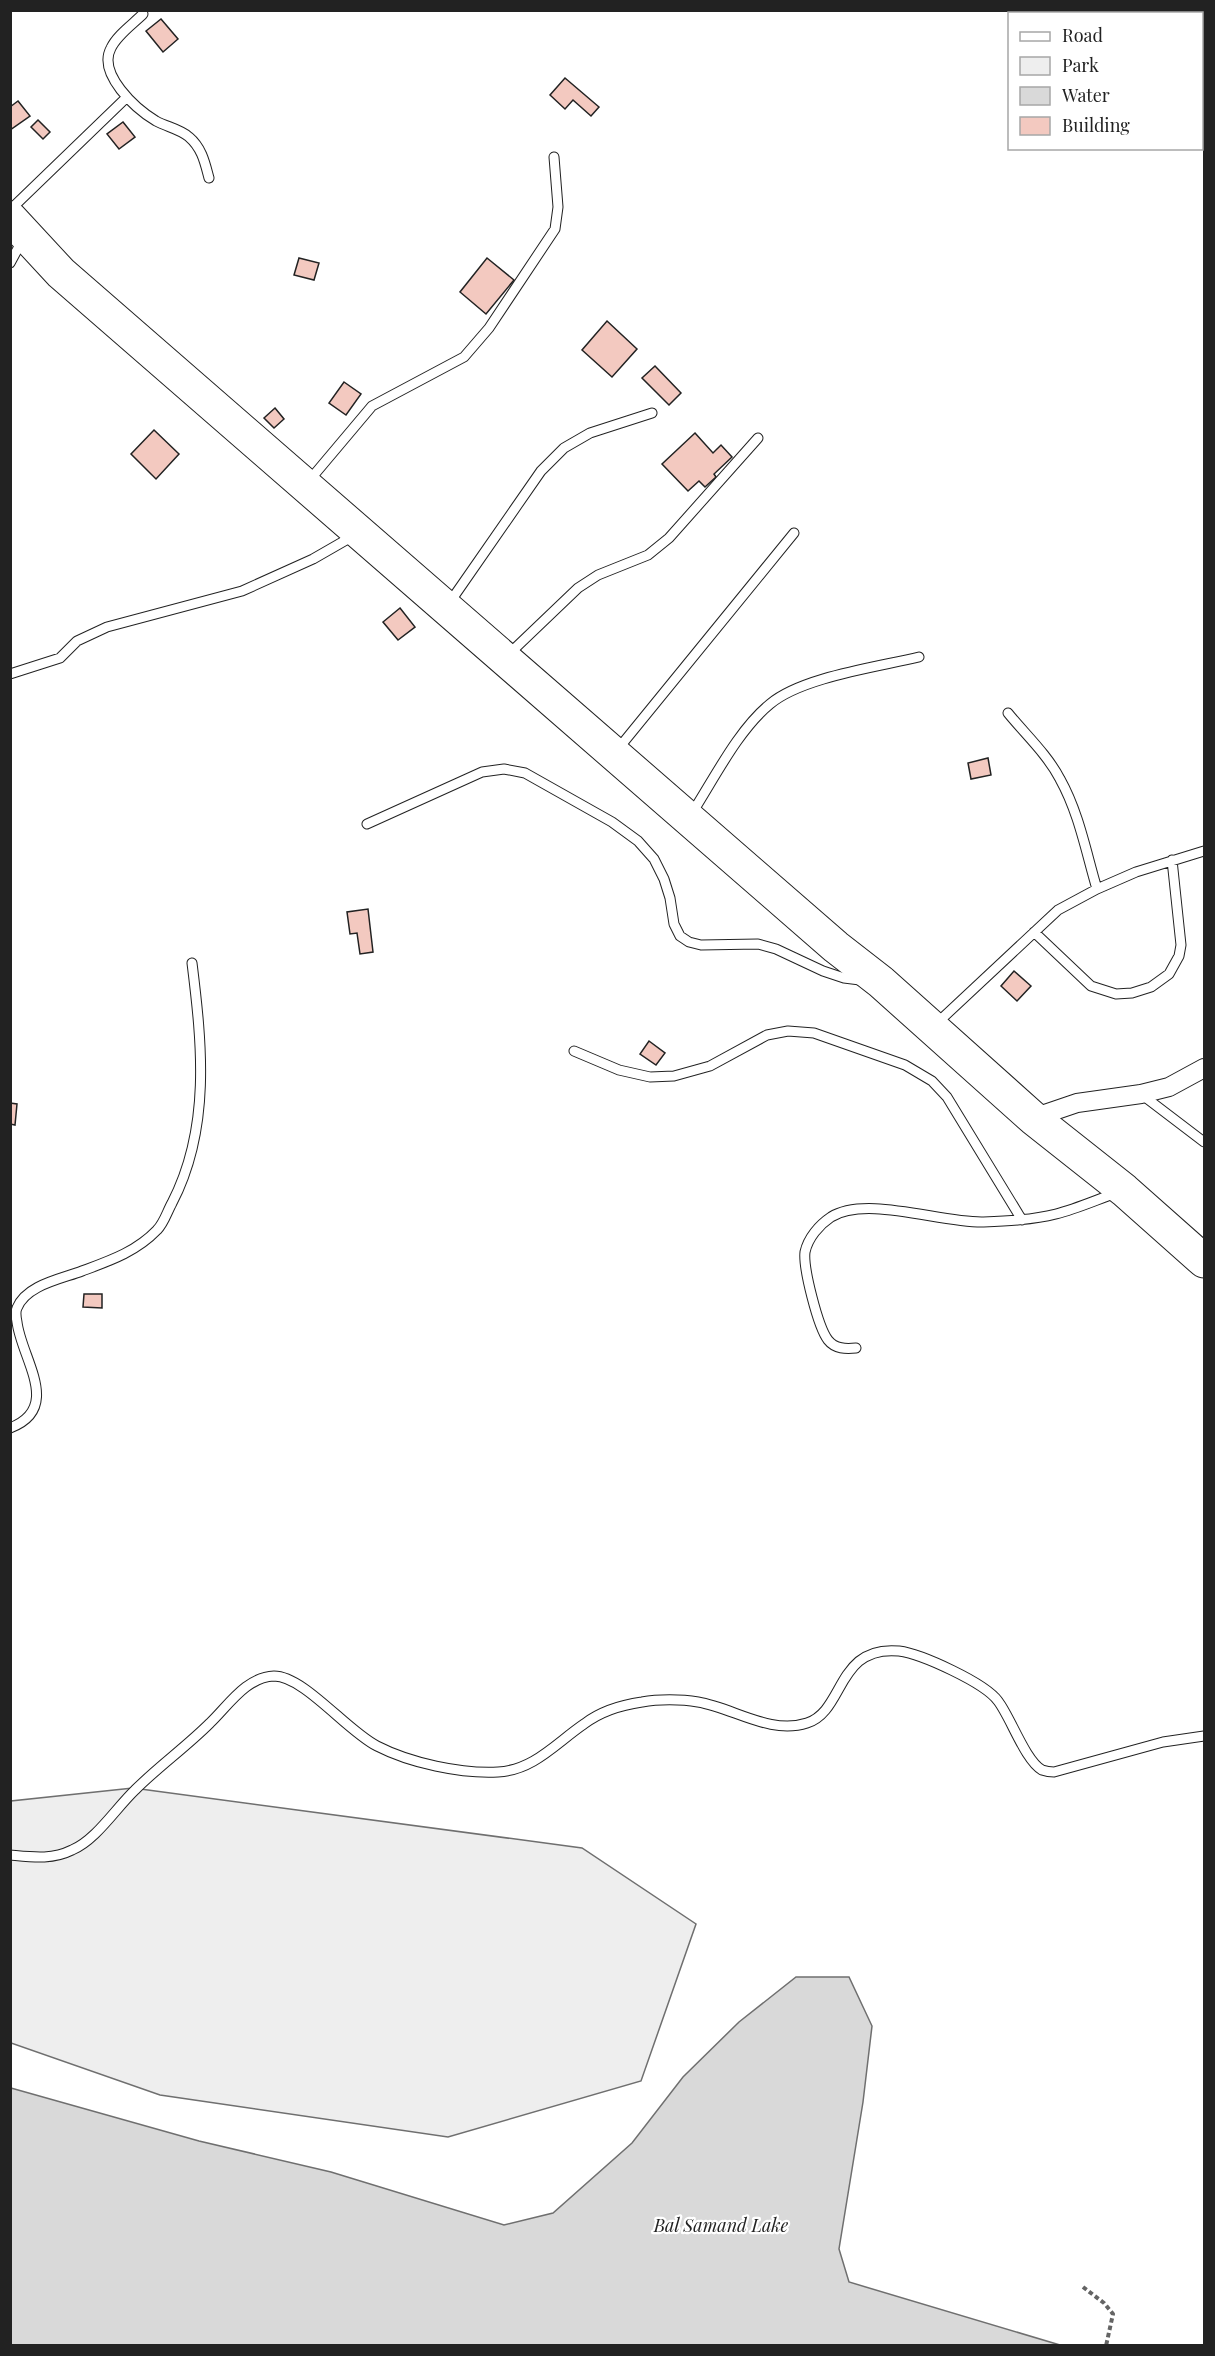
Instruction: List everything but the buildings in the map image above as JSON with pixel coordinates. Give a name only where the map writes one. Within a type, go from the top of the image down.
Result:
[{"type":"highway","points":[[16,221],[61,273],[306,484],[565,712],[837,947],[881,982],[1033,1118],[1124,1190],[1204,1261]]},
{"type":"street","points":[[1033,1118],[1077,1103],[1141,1094],[1169,1087],[1204,1068]]},
{"type":"lane","points":[[143,14],[112,45],[109,53],[109,67],[127,97],[158,122],[190,138],[200,149],[209,178]]},
{"type":"lane","points":[[10,263],[16,221],[127,97]]},
{"type":"lane","points":[[306,484],[372,406],[464,357],[489,328],[555,229],[558,207],[554,157]]},
{"type":"lane","points":[[447,607],[541,471],[564,448],[590,433],[652,413]]},
{"type":"lane","points":[[505,658],[578,588],[598,574],[648,555],[669,538],[758,438]]},
{"type":"lane","points":[[10,674],[60,658],[77,641],[107,627],[243,591],[313,559],[360,532]]},
{"type":"lane","points":[[615,754],[794,533]]},
{"type":"lane","points":[[689,818],[746,729],[770,704],[796,688],[919,657]]},
{"type":"lane","points":[[1008,713],[1044,755],[1060,778],[1074,810],[1097,889]]},
{"type":"lane","points":[[367,824],[482,772],[504,769],[525,773],[612,822],[639,841],[654,859],[670,898],[674,924],[680,936],[689,942],[701,945],[758,944],[776,949],[822,972],[843,978],[881,982]]},
{"type":"lane","points":[[932,1029],[1058,910],[1136,872],[1204,851]]},
{"type":"lane","points":[[1034,932],[1091,986],[1116,994],[1132,993],[1151,987],[1169,974],[1179,956],[1172,860]]},
{"type":"lane","points":[[10,1428],[24,1423],[37,1402],[35,1381],[18,1329],[16,1310],[23,1299],[37,1287],[117,1258],[145,1242],[159,1228],[183,1181],[198,1126],[200,1082],[201,1036],[192,963]]},
{"type":"lane","points":[[574,1051],[619,1070],[650,1077],[674,1076],[710,1066],[767,1035],[788,1031],[813,1033],[905,1065],[932,1081],[947,1097],[1022,1220]]},
{"type":"lane","points":[[1141,1094],[1204,1142]]},
{"type":"lane","points":[[856,1348],[844,1349],[829,1342],[823,1331],[806,1275],[805,1252],[815,1230],[832,1216],[852,1210],[882,1208],[923,1216],[980,1222],[1022,1220],[1055,1214],[1124,1190]]},
{"type":"lane","points":[[10,1856],[39,1858],[75,1849],[102,1826],[163,1762],[209,1724],[234,1696],[254,1681],[274,1676],[293,1681],[357,1733],[377,1746],[452,1770],[500,1772],[527,1764],[545,1754],[585,1723],[612,1708],[644,1701],[697,1702],[762,1723],[786,1726],[805,1725],[817,1719],[854,1664],[875,1652],[900,1651],[927,1659],[974,1682],[997,1699],[1033,1761],[1043,1771],[1054,1772],[1163,1742],[1204,1736]]},
{"type":"path","points":[[1083,2286],[1104,2303],[1113,2314],[1106,2346]]},
{"type":"green space","points":[[133,1788],[582,1848],[696,1924],[641,2081],[448,2137],[160,2095],[11,2043],[11,1801]]},
{"type":"water","name":"Bal Samand Lake","points":[[796,1977],[849,1977],[872,2026],[863,2102],[839,2249],[849,2282],[1060,2345],[11,2345],[11,2088],[199,2141],[331,2172],[504,2225],[553,2213],[632,2143],[683,2077],[739,2022]]}]
